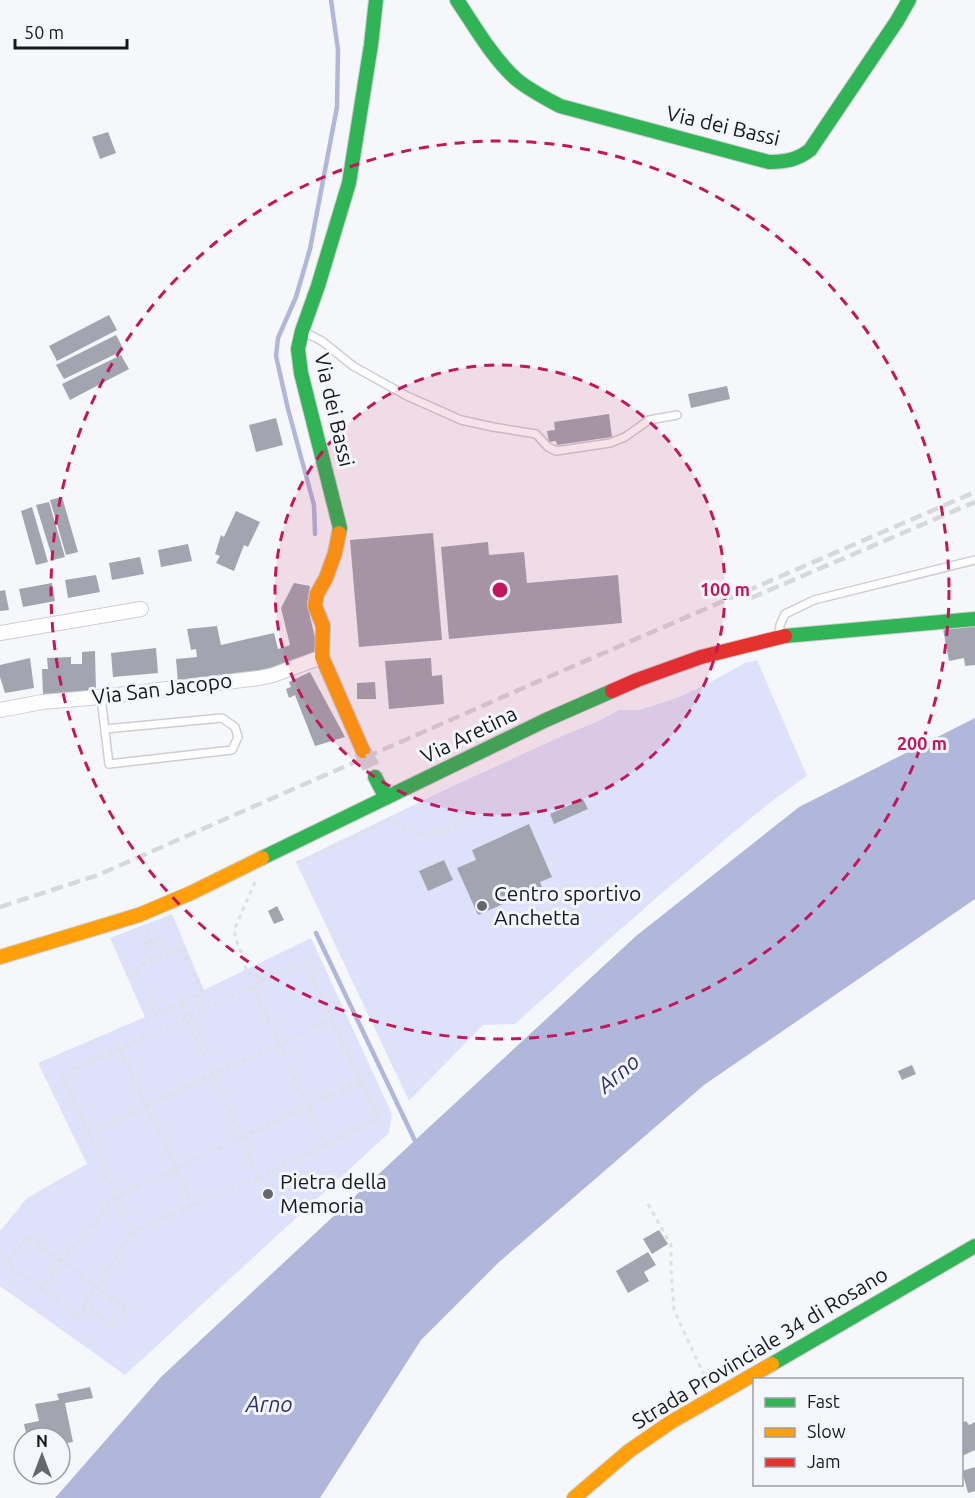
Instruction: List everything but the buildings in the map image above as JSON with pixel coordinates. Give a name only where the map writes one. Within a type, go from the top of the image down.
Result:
[{"type":"main road","name":"Via dei Bassi","points":[[363,751],[322,657],[323,626],[315,606],[317,594],[326,578],[335,553],[340,528],[301,374],[298,349],[349,183],[376,0]]},
{"type":"main road","name":"Via dei Bassi","points":[[457,0],[498,59],[516,78],[538,95],[560,106],[769,162],[786,162],[800,158],[810,150],[909,0]]},
{"type":"main road","name":"Via Aretina","points":[[0,957],[139,915],[201,888],[546,720],[637,680],[701,657],[779,637],[975,619]]},
{"type":"main road","points":[[375,777],[386,798]]},
{"type":"main road","name":"Strada Provinciale 34 di Rosano","points":[[574,1498],[629,1451],[671,1422],[975,1246]]},
{"type":"street","points":[[0,633],[141,609]]},
{"type":"street","name":"Via San Jacopo","points":[[0,710],[42,702],[259,678],[322,657]]},
{"type":"lane","points":[[302,331],[322,341],[353,366],[407,396],[461,420],[536,434],[548,447],[556,451],[610,443],[625,437],[649,420],[677,415]]},
{"type":"lane","points":[[779,637],[780,625],[785,614],[814,600],[975,560]]},
{"type":"lane","points":[[101,696],[109,764],[232,750],[238,737],[235,727],[222,718],[105,729]]},
{"type":"path","points":[[296,863],[389,820],[393,820],[408,830],[421,834],[432,834],[446,831],[464,820],[467,812]]},
{"type":"path","points":[[256,878],[236,928],[235,938],[243,956],[247,974],[256,973],[260,983]]},
{"type":"path","points":[[160,939],[168,954]]},
{"type":"path","points":[[151,961],[144,944],[152,941],[157,951]]},
{"type":"path","points":[[181,948],[203,993],[156,1015],[134,968],[151,961],[181,948]]},
{"type":"path","points":[[86,1304],[111,1324],[124,1307],[97,1287],[61,1260],[28,1236],[7,1264],[77,1317],[97,1287],[132,1232],[259,1177],[379,1119],[305,961],[62,1075],[132,1232]]},
{"type":"path","points":[[252,987],[326,1144]]},
{"type":"path","points":[[181,1004],[259,1177]]},
{"type":"path","points":[[87,1132],[332,1019]]},
{"type":"path","points":[[120,1048],[193,1206]]},
{"type":"path","points":[[41,1289],[61,1260],[116,1196],[362,1081]]},
{"type":"path","points":[[648,1204],[671,1245],[674,1310],[714,1397]]},
{"type":"shaded area","name":"Centro sportivo Anchetta","points":[[757,660],[807,776],[756,814],[682,876],[515,1024],[483,1025],[409,1101],[296,862],[455,785],[619,710],[639,710],[677,698],[745,663]]},
{"type":"shaded area","points":[[172,914],[204,990],[311,938],[392,1114],[389,1133],[125,1375],[0,1286],[0,1231],[27,1198],[87,1164],[38,1063],[145,1017],[110,938]]},
{"type":"water","name":"Arno","points":[[975,718],[975,899],[704,1085],[498,1263],[421,1340],[320,1498],[55,1498],[66,1486],[72,1486],[72,1479],[161,1377],[412,1143],[636,936],[799,807]]},
{"type":"waterway","points":[[315,534],[314,505],[276,356],[278,338],[296,297],[310,249],[337,107],[338,50],[331,0]]},
{"type":"waterway","points":[[316,933],[417,1145]]},
{"type":"tunnel","points":[[363,751],[375,777]]},
{"type":"railway","points":[[0,907],[98,875],[975,492]]},
{"type":"railway","points":[[751,598],[975,502]]},
{"type":"traffic: fast","points":[[339,533],[340,528],[301,373],[298,349],[349,183],[376,0]]},
{"type":"traffic: fast","points":[[457,0],[484,41],[507,70],[526,87],[560,106],[769,162],[791,160],[810,150],[909,0]]},
{"type":"traffic: fast","points":[[785,636],[975,619]]},
{"type":"traffic: fast","points":[[262,858],[546,720],[612,691]]},
{"type":"traffic: fast","points":[[375,777],[386,798]]},
{"type":"traffic: fast","points":[[772,1364],[975,1246]]},
{"type":"traffic: slow","points":[[339,533],[335,553],[326,578],[317,594],[315,606],[323,626],[322,657],[363,751]]},
{"type":"traffic: slow","points":[[0,957],[139,915],[191,893],[262,858]]},
{"type":"traffic: slow","points":[[574,1498],[629,1451],[671,1422],[772,1364]]},
{"type":"traffic: jam","points":[[612,691],[701,657],[785,636]]},
{"type":"place","name":"Centro sportivo Anchetta","points":[[482,906]]},
{"type":"place","name":"Pietra della Memoria","points":[[268,1194]]}]
